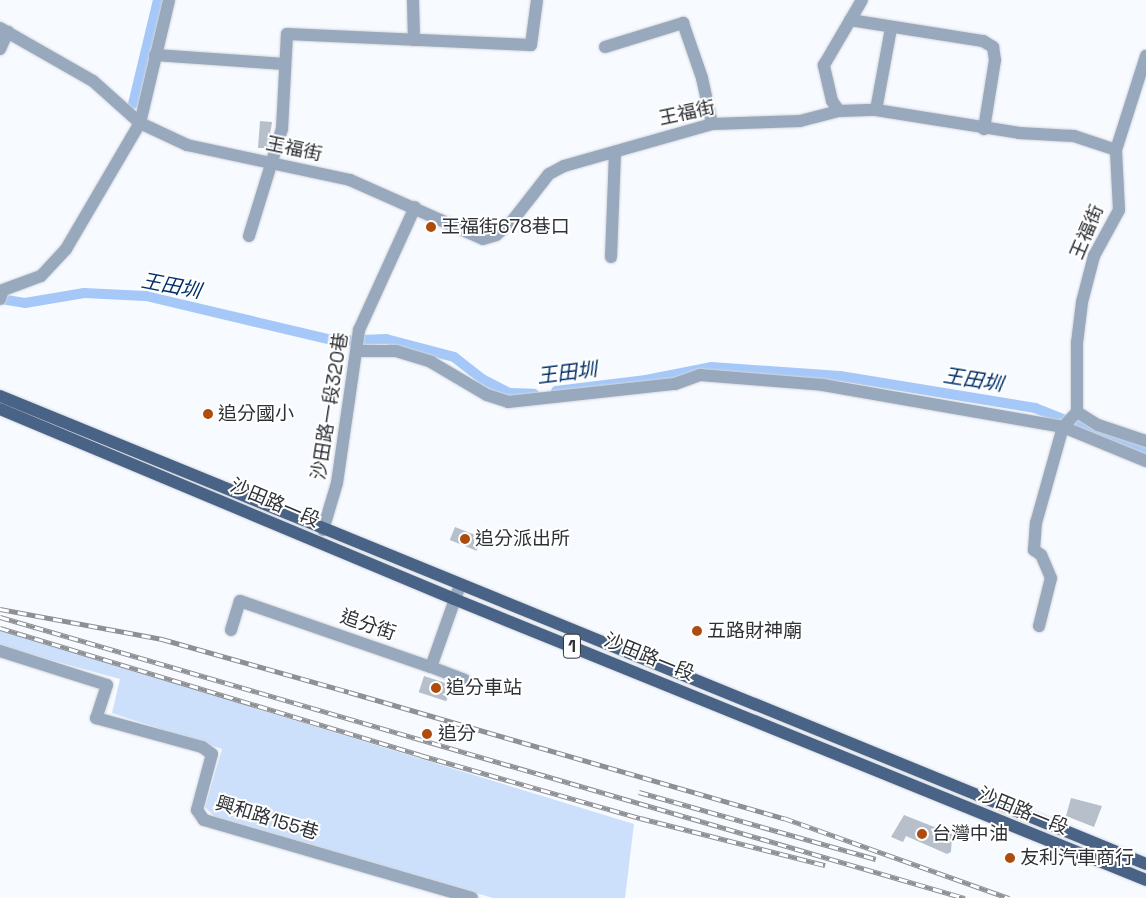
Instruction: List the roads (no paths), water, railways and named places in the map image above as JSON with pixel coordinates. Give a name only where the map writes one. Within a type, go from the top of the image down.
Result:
[{"type":"main road","name":"沙田路一段","points":[[0,396],[323,530],[1146,864]]},
{"type":"main road","name":"沙田路一段","points":[[0,409],[454,599],[1146,880]]},
{"type":"main road","points":[[148,470],[152,458]]},
{"type":"street","points":[[1,292],[41,276],[66,249],[140,123],[169,0]]},
{"type":"street","points":[[413,0],[414,40]]},
{"type":"street","points":[[249,236],[282,129],[287,34],[531,45],[537,0]]},
{"type":"street","points":[[839,111],[832,101],[824,65],[862,0]]},
{"type":"street","points":[[850,20],[891,28],[983,41],[993,47],[995,60],[984,129]]},
{"type":"street","points":[[605,47],[683,23],[702,78],[712,124]]},
{"type":"street","points":[[876,110],[891,28]]},
{"type":"street","points":[[0,49],[4,30]]},
{"type":"street","name":"王福街","points":[[4,30],[93,81],[140,123],[187,146],[350,180],[415,207],[482,239],[496,235],[513,220],[549,174],[615,152],[712,124],[800,121],[839,111],[876,110],[984,129],[1074,136],[1116,150],[1119,210],[1094,256],[1082,302],[1077,343],[1077,412]]},
{"type":"street","points":[[155,55],[285,64]]},
{"type":"street","points":[[1116,150],[1146,56]]},
{"type":"street","points":[[611,257],[615,152]]},
{"type":"street","name":"沙田路一段320巷","points":[[323,530],[337,483],[359,351],[359,330],[415,207]]},
{"type":"street","points":[[359,351],[396,351],[431,362],[487,395],[508,402],[675,384],[700,375],[823,385],[1063,426],[1146,462]]},
{"type":"street","points":[[1039,626],[1051,578],[1041,555],[1034,550],[1036,523],[1063,426],[1077,412],[1098,425],[1146,441]]},
{"type":"street","points":[[460,585],[431,667],[465,680]]},
{"type":"street","name":"追分街","points":[[231,630],[240,601],[431,667]]},
{"type":"street","name":"興和路155巷","points":[[0,651],[107,685],[96,718],[202,747],[212,754],[197,810],[204,820],[472,898]]},
{"type":"waterway","points":[[133,104],[158,0]]},
{"type":"waterway","name":"王田圳","points":[[0,299],[25,303],[84,293],[146,296],[337,341],[386,339],[454,357],[482,379],[510,393],[534,394]]},
{"type":"waterway","name":"王田圳","points":[[556,391],[646,380],[711,367],[840,376],[1035,408],[1146,452]]},
{"type":"railway","points":[[0,609],[162,639],[349,692],[784,818],[1009,898]]},
{"type":"railway","points":[[0,617],[965,898]]},
{"type":"railway","points":[[0,628],[420,755],[640,818],[825,865]]},
{"type":"railway","points":[[639,792],[876,859]]},
{"type":"place","name":"王福街678巷口","points":[[431,227]]},
{"type":"place","name":"追分國小","points":[[208,414]]},
{"type":"place","name":"追分派出所","points":[[465,539]]},
{"type":"place","name":"五路財神廟","points":[[697,631]]},
{"type":"place","name":"追分車站","points":[[436,688]]},
{"type":"place","name":"追分","points":[[427,734]]},
{"type":"place","name":"台灣中油","points":[[922,834]]},
{"type":"place","name":"友利汽車商行","points":[[1010,858]]}]
